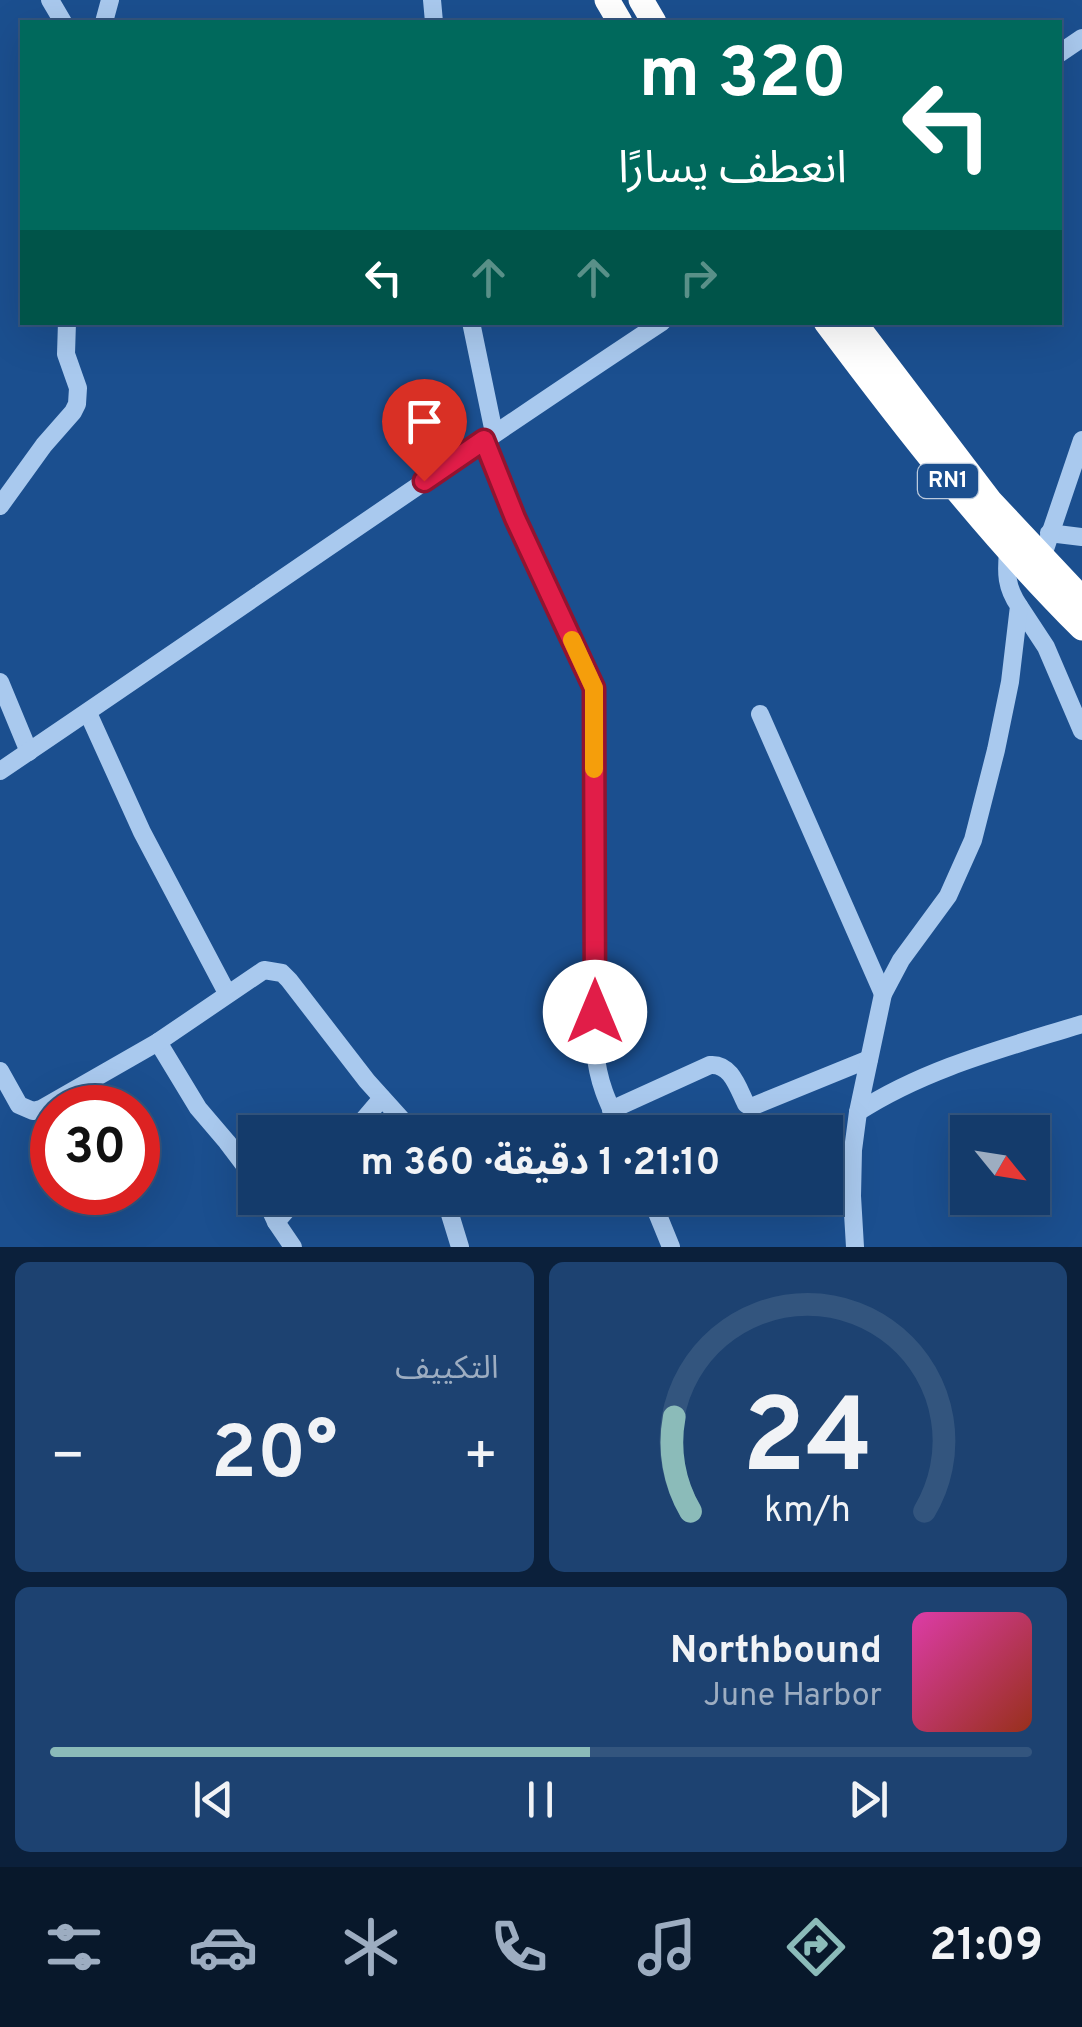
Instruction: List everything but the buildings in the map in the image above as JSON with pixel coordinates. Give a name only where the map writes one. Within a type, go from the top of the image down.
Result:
[{"type":"highway","name":"RN1","points":[[828,325],[926,454],[1008,552],[1082,628]]},
{"type":"highway","name":"RN1","points":[[856,325],[990,502],[1046,545],[1082,599]]},
{"type":"street","points":[[0,506],[77,404],[78,388],[66,354],[67,325]]},
{"type":"street","points":[[471,325],[489,436],[515,518],[594,688],[595,1050],[600,1083],[614,1115]]},
{"type":"street","points":[[0,771],[657,325]]},
{"type":"street","points":[[1046,545],[1082,440]]},
{"type":"street","points":[[1046,545],[1082,537]]},
{"type":"street","points":[[1008,552],[1006,577],[1011,595],[1046,647],[1082,731]]},
{"type":"street","points":[[855,1247],[853,1150],[883,994],[901,960],[948,896],[973,840],[1006,699],[1019,606]]},
{"type":"street","points":[[0,682],[29,752]]},
{"type":"street","points":[[88,713],[142,832],[227,993]]},
{"type":"street","points":[[760,714],[883,994]]},
{"type":"street","points":[[0,1071],[20,1105],[33,1111],[158,1042],[264,970],[282,973],[398,1115]]},
{"type":"street","points":[[858,1112],[906,1083],[1082,1024]]},
{"type":"street","points":[[158,1042],[185,1090],[238,1158]]},
{"type":"street","points":[[611,1110],[710,1065],[726,1069],[746,1104],[751,1106],[869,1060]]},
{"type":"street","points":[[368,1115],[382,1098]]},
{"type":"street","points":[[273,1215],[293,1247]]},
{"type":"street","points":[[276,1222],[282,1215]]},
{"type":"street","points":[[451,1215],[460,1247]]},
{"type":"street","points":[[658,1215],[671,1247]]},
{"type":"slow traffic","points":[[572,640],[594,688],[594,769]]},
{"type":"route","points":[[424,481],[484,440],[515,518],[594,688],[595,1012]]}]
